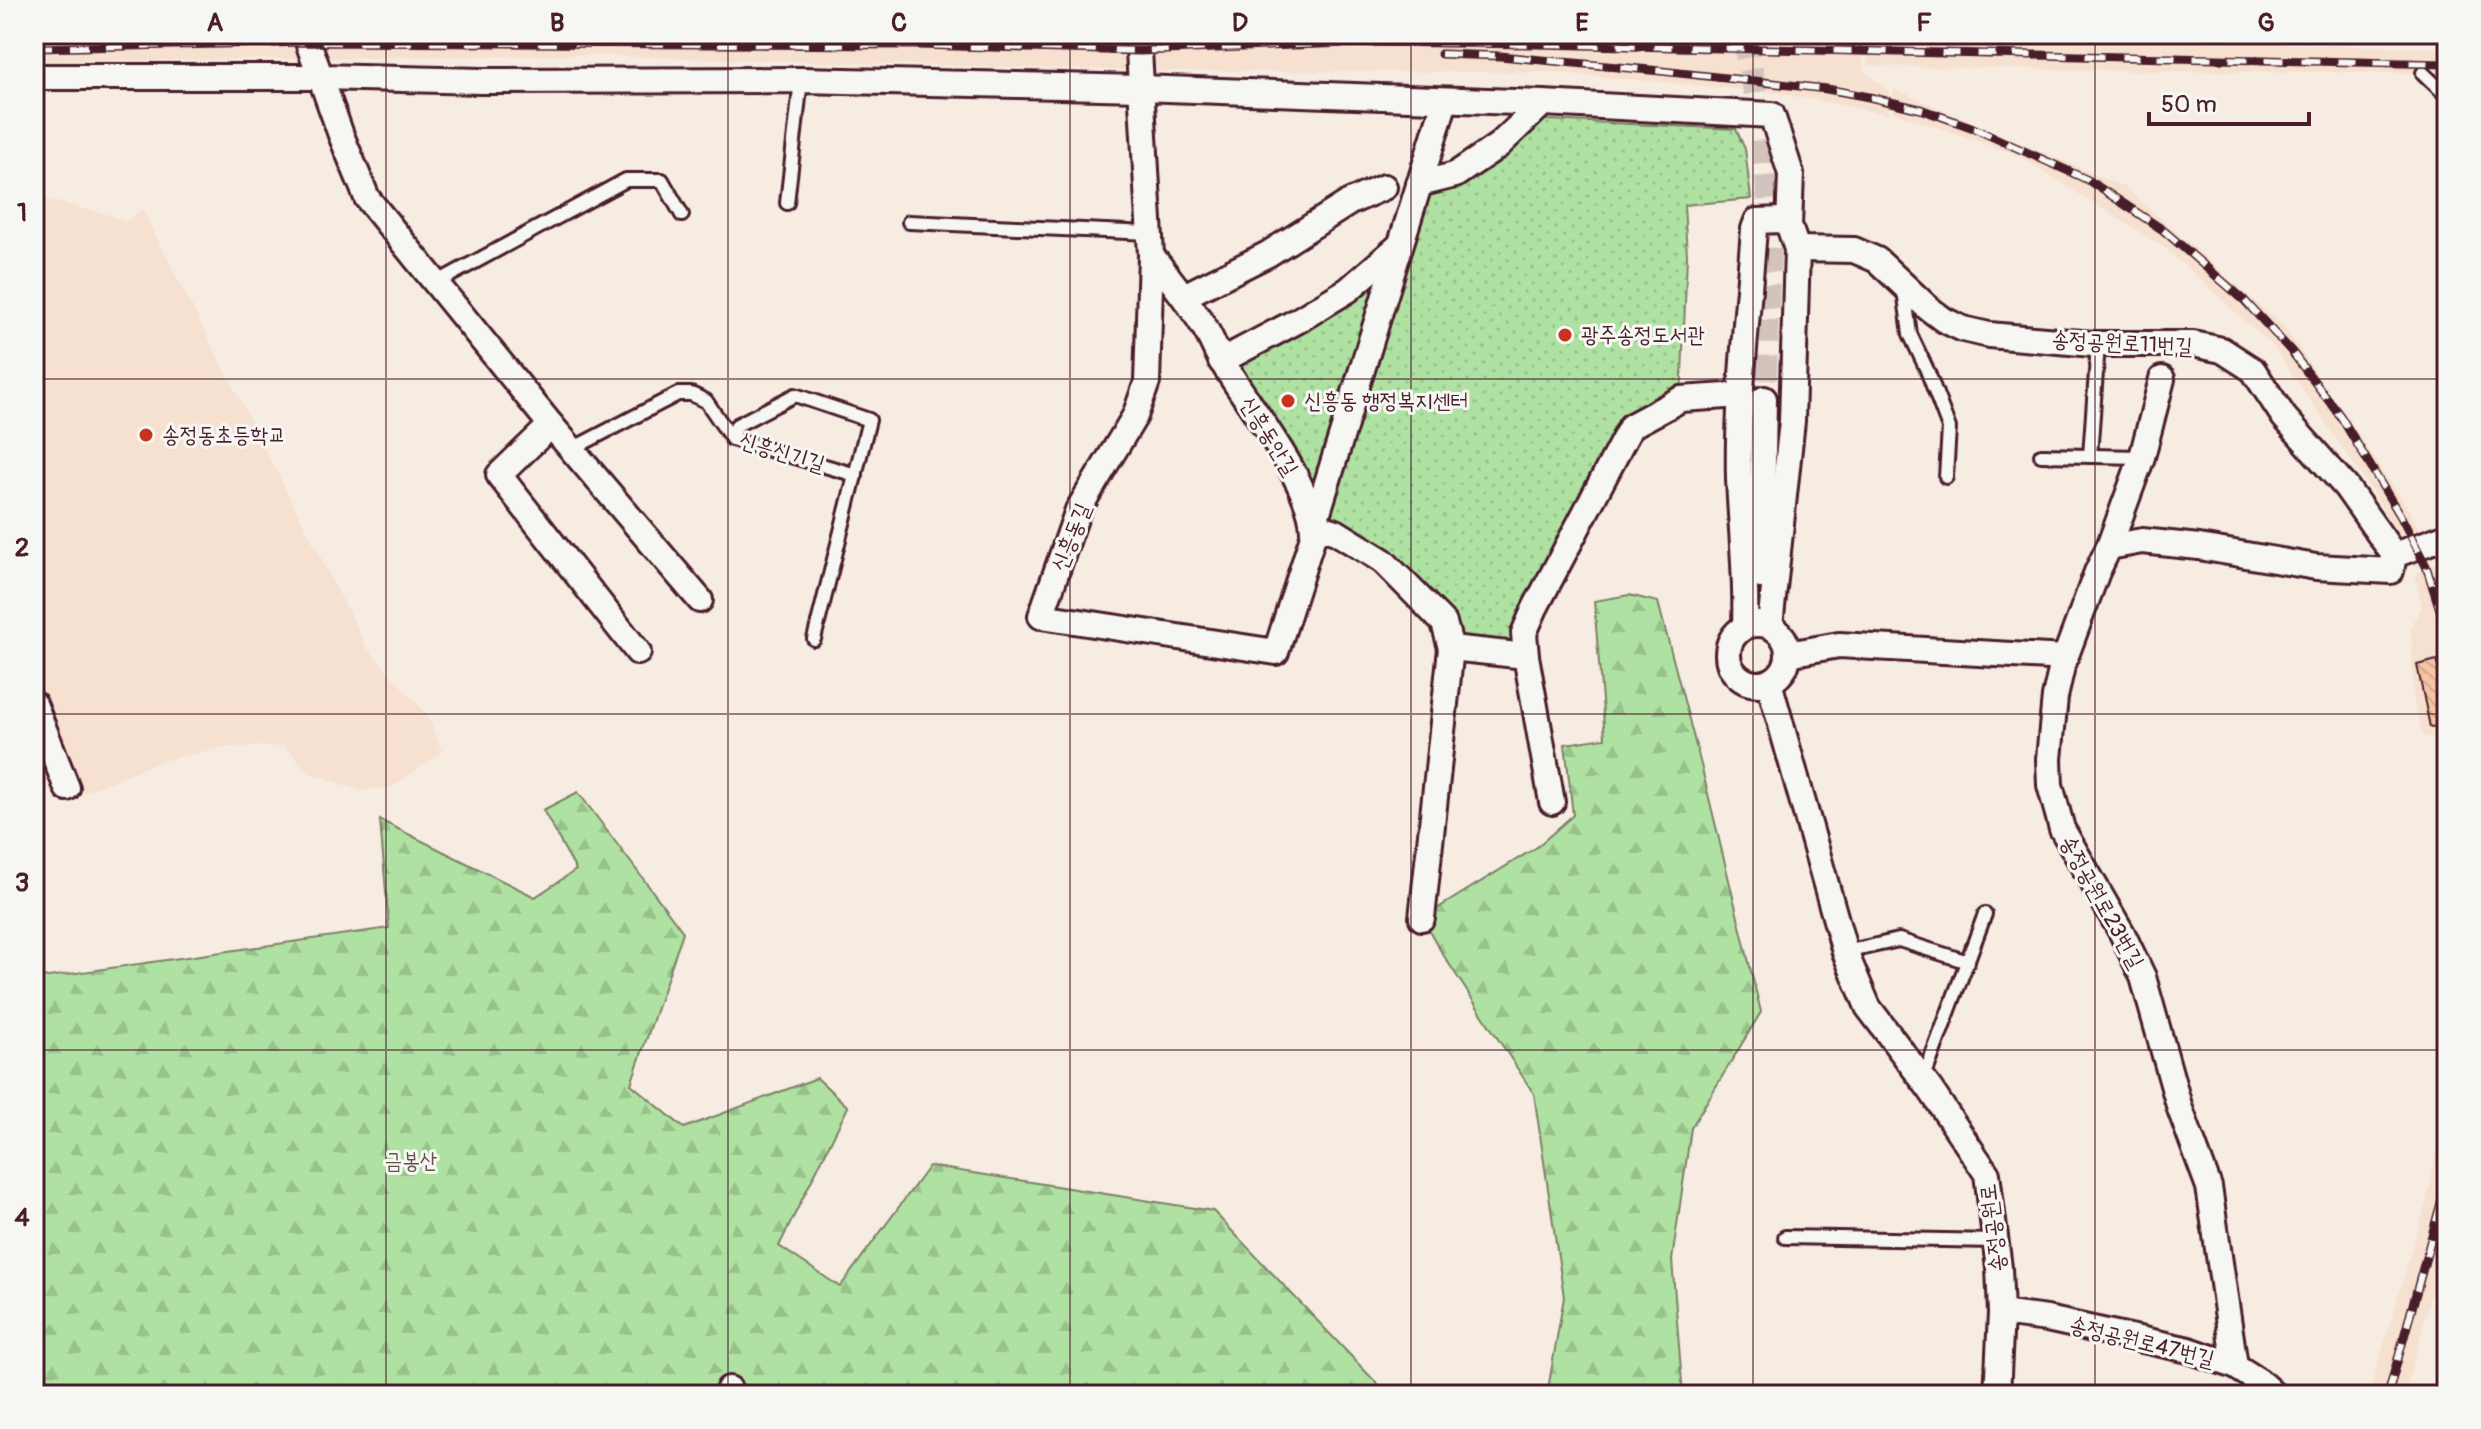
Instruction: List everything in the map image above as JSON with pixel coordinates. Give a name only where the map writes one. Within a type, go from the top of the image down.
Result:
[{"type":"street","points":[[307,34],[320,77],[367,198],[551,425],[700,600]]},
{"type":"street","name":"신흥동길","points":[[1138,34],[1150,244],[1148,366],[1143,398],[1116,451],[1078,510],[1041,616],[1276,652],[1314,525]]},
{"type":"street","points":[[34,77],[801,80],[1141,88],[1772,115],[1791,174],[1792,421],[1758,625]]},
{"type":"street","points":[[1422,918],[1451,648],[1444,623],[1383,561],[1336,532],[1314,525],[1445,101]]},
{"type":"street","points":[[1419,184],[1455,175],[1499,145],[1543,103]]},
{"type":"street","points":[[1184,296],[1268,254],[1350,202],[1384,187]]},
{"type":"street","name":"송정공원로11번길","points":[[1753,397],[1754,229],[1757,221],[1781,220],[1793,237],[1854,250],[1877,260],[1903,287],[1944,320],[1963,329],[1989,335],[2098,344],[2193,344],[2222,350],[2253,370],[2284,417],[2346,487],[2394,555]]},
{"type":"street","name":"신흥동안길","points":[[1150,244],[1296,476],[1314,525]]},
{"type":"street","points":[[1221,361],[1348,290],[1400,245]]},
{"type":"street","name":"송정공원로23번길","points":[[2162,379],[2142,457],[2065,658],[2055,697],[2049,759],[2054,804],[2062,829],[2122,933],[2143,977],[2180,1109],[2209,1187],[2235,1366]]},
{"type":"street","points":[[1552,802],[1524,633],[1631,426],[1681,399],[1753,397],[1739,477],[1746,599],[1758,625],[1782,635],[1788,654],[1787,664],[1781,673],[1769,682],[1754,684],[1745,681],[1730,668],[1727,658],[1730,639],[1758,625]]},
{"type":"street","points":[[551,425],[499,475],[638,652]]},
{"type":"street","points":[[2109,547],[2142,541],[2199,547],[2316,567],[2391,571],[2394,555],[2447,536]]},
{"type":"street","points":[[1788,654],[1839,645],[2065,658]]},
{"type":"street","points":[[1451,648],[1526,656]]},
{"type":"street","name":"송정공원로","points":[[1769,682],[1845,952],[1868,1007],[1923,1080],[1987,1174],[2001,1313],[1997,1395]]},
{"type":"street","points":[[34,704],[67,788]]},
{"type":"street","name":"송정공원로47번길","points":[[2001,1313],[2047,1319],[2189,1350],[2235,1366],[2274,1395]]},
{"type":"lane","points":[[2423,73],[2447,96]]},
{"type":"lane","points":[[787,203],[801,80]]},
{"type":"lane","points":[[436,283],[626,180],[662,180],[682,215]]},
{"type":"lane","points":[[909,222],[1150,244]]},
{"type":"lane","points":[[1903,287],[1910,334],[1949,428],[1946,477]]},
{"type":"lane","points":[[2090,456],[2098,344]]},
{"type":"lane","name":"신흥신기길","points":[[572,449],[678,394],[691,394],[706,401],[732,439],[856,475]]},
{"type":"lane","points":[[732,439],[737,425],[795,395],[869,420],[814,639]]},
{"type":"lane","points":[[2041,455],[2142,457]]},
{"type":"lane","points":[[1923,1080],[1985,914]]},
{"type":"lane","points":[[1845,952],[1899,940],[1968,962]]},
{"type":"lane","points":[[1785,1237],[1996,1241]]},
{"type":"shaded area","points":[[34,34],[945,34],[1144,42],[1146,71],[577,55],[34,62]]},
{"type":"shaded area","points":[[1684,34],[1860,44],[1864,71],[1889,91],[1887,114],[1778,93],[1550,72],[1150,71],[1147,40]]},
{"type":"shaded area","points":[[2127,40],[2447,48],[2447,73],[1869,66],[1865,41]]},
{"type":"shaded area","points":[[1894,89],[2126,188],[2285,328],[2410,511],[2432,559],[2414,567],[2376,497],[2273,346],[2165,248],[2016,154],[1893,112]]},
{"type":"shaded area","name":"송정동초등학교","points":[[34,197],[110,215],[125,222],[142,209],[367,648],[427,715],[442,752],[391,788],[360,790],[310,773],[284,746],[225,747],[160,761],[77,795],[34,683]]},
{"type":"shaded area","points":[[2442,560],[2447,574],[2447,738],[2424,737],[2414,704],[2411,627],[2422,606],[2415,574]]},
{"type":"shaded area","points":[[2447,1097],[2447,1233],[2405,1395],[2369,1395],[2428,1195]]},
{"type":"green space","points":[[1526,119],[1736,129],[1745,149],[1751,199],[1684,205],[1687,255],[1681,399],[1631,426],[1535,608],[1526,656],[1451,648],[1444,623],[1336,532],[1222,361],[1400,245],[1419,184]]},
{"type":"green space","points":[[1629,595],[1658,602],[1761,1012],[1691,1128],[1672,1260],[1683,1395],[1547,1395],[1564,1297],[1534,1094],[1422,918],[1537,847],[1573,815],[1565,744],[1605,738],[1594,601]]},
{"type":"green space","name":"금봉산","points":[[578,792],[683,932],[631,1084],[684,1128],[817,1078],[848,1107],[779,1246],[840,1287],[929,1166],[1213,1211],[1388,1395],[34,1395],[34,979],[389,928],[380,820],[535,897],[576,870],[543,810]]},
{"type":"building","points":[[2437,660],[2447,703],[2447,725],[2430,727],[2417,665]]},
{"type":"tunnel","points":[[1743,34],[1762,123],[1770,215],[1764,399]]},
{"type":"railway","points":[[34,48],[308,42],[918,45],[1140,51],[1372,42],[2447,64]]},
{"type":"railway","points":[[1441,54],[1500,56],[1661,71],[1827,89],[1869,97],[1920,109],[1971,127],[2088,180],[2163,230],[2244,300],[2292,352],[2341,417],[2401,517],[2426,566],[2447,632]]},
{"type":"railway","points":[[2388,1395],[2447,1181]]},
{"type":"place","name":"광주송정도서관","points":[[1565,335]]},
{"type":"place","name":"신흥동 행정복지센터","points":[[1288,401]]},
{"type":"place","name":"송정동초등학교","points":[[146,435]]}]
